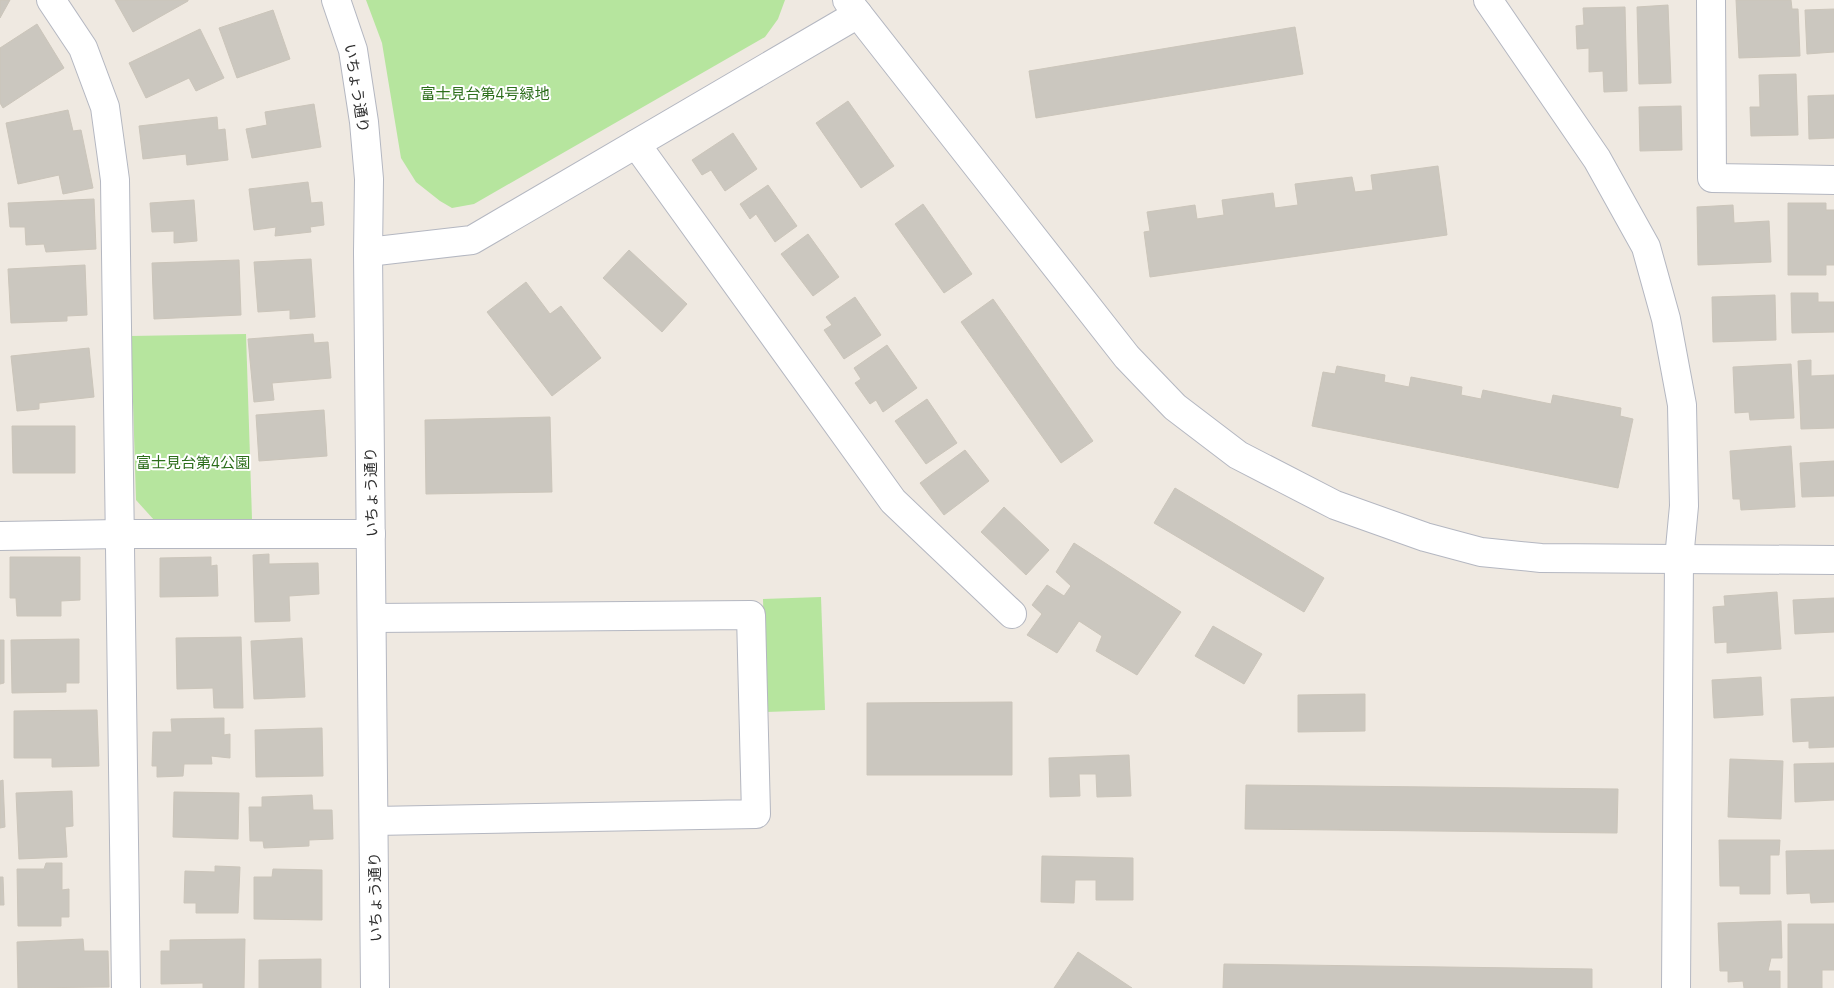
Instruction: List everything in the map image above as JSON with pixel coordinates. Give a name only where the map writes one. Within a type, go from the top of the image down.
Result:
[{"type":"street","points":[[51,0],[83,48],[105,107],[115,180],[126,988]]},
{"type":"street","name":"いちょう通り","points":[[336,0],[353,50],[364,122],[369,179],[368,252],[375,988]]},
{"type":"street","points":[[1488,0],[1597,159],[1646,247],[1666,319],[1682,405],[1684,506],[1679,559],[1676,988]]},
{"type":"street","points":[[1711,0],[1712,178],[1834,180]]},
{"type":"street","points":[[368,252],[472,240],[636,144],[853,7],[1127,357],[1174,407],[1238,455],[1335,505],[1425,537],[1481,552],[1541,558],[1834,560]]},
{"type":"street","points":[[636,144],[894,502],[1012,614]]},
{"type":"street","points":[[0,536],[371,534]]},
{"type":"street","points":[[372,618],[751,615],[756,814],[374,821]]},
{"type":"green space","name":"富士見台第4号緑地","points":[[366,0],[785,0],[778,19],[765,37],[474,204],[452,208],[416,182],[401,158],[382,43]]},
{"type":"green space","name":"富士見台第4公園","points":[[246,334],[252,519],[155,521],[136,500],[131,336]]},
{"type":"green space","points":[[821,597],[825,710],[766,712],[763,599]]},
{"type":"building","points":[[0,0],[10,0],[0,18]]},
{"type":"building","points":[[115,0],[188,0],[188,1],[133,32]]},
{"type":"building","points":[[1736,0],[1791,0],[1792,9],[1798,9],[1800,56],[1739,58]]},
{"type":"building","points":[[1668,5],[1671,83],[1639,84],[1637,7]]},
{"type":"building","points":[[1625,7],[1627,91],[1604,92],[1603,71],[1589,72],[1589,48],[1577,49],[1576,26],[1584,25],[1583,8]]},
{"type":"building","points":[[1834,9],[1834,52],[1807,54],[1805,10]]},
{"type":"building","points":[[273,10],[290,59],[237,78],[219,28]]},
{"type":"building","points":[[37,24],[64,68],[3,108],[0,103],[0,48]]},
{"type":"building","points":[[1295,27],[1303,74],[1036,118],[1029,71]]},
{"type":"building","points":[[200,29],[224,78],[196,91],[189,78],[146,98],[129,63]]},
{"type":"building","points":[[1796,74],[1798,135],[1751,136],[1750,107],[1760,107],[1759,75]]},
{"type":"building","points":[[1834,95],[1834,138],[1809,139],[1808,96]]},
{"type":"building","points":[[848,101],[894,166],[861,188],[816,123]]},
{"type":"building","points":[[314,104],[321,147],[252,158],[246,129],[267,125],[265,112]]},
{"type":"building","points":[[1681,106],[1682,150],[1640,151],[1639,107]]},
{"type":"building","points":[[68,110],[73,131],[81,130],[93,188],[63,194],[59,175],[18,184],[6,123]]},
{"type":"building","points":[[217,117],[218,130],[225,129],[228,160],[187,165],[186,154],[143,159],[139,126]]},
{"type":"building","points":[[733,133],[757,169],[725,191],[711,170],[702,175],[692,160]]},
{"type":"building","points":[[1438,166],[1447,235],[1150,277],[1144,232],[1150,231],[1147,212],[1195,205],[1197,219],[1224,215],[1222,200],[1273,193],[1275,208],[1298,205],[1295,184],[1352,177],[1355,192],[1373,190],[1371,175]]},
{"type":"building","points":[[308,182],[311,203],[322,202],[324,225],[310,227],[311,232],[275,236],[276,227],[254,230],[249,189]]},
{"type":"building","points":[[768,185],[797,226],[775,242],[756,214],[750,219],[740,204]]},
{"type":"building","points":[[94,199],[96,249],[46,252],[44,244],[26,245],[25,227],[10,227],[8,203]]},
{"type":"building","points":[[194,200],[197,241],[174,243],[174,231],[152,232],[150,203]]},
{"type":"building","points":[[1788,203],[1826,203],[1826,210],[1834,210],[1834,265],[1826,265],[1826,275],[1788,275]]},
{"type":"building","points":[[923,204],[972,274],[944,293],[895,224]]},
{"type":"building","points":[[1733,205],[1734,223],[1769,221],[1771,262],[1698,265],[1697,207]]},
{"type":"building","points":[[808,234],[839,277],[813,296],[781,254]]},
{"type":"building","points":[[629,250],[687,304],[662,332],[603,278]]},
{"type":"building","points":[[311,259],[315,317],[290,319],[290,310],[258,312],[254,262]]},
{"type":"building","points":[[239,260],[241,315],[154,319],[152,263]]},
{"type":"building","points":[[85,265],[87,315],[67,316],[67,321],[11,323],[8,269]]},
{"type":"building","points":[[526,282],[550,314],[561,306],[601,358],[552,396],[487,312]]},
{"type":"building","points":[[1791,293],[1818,293],[1818,302],[1834,302],[1834,332],[1792,333]]},
{"type":"building","points":[[1775,295],[1776,340],[1713,342],[1712,297]]},
{"type":"building","points":[[855,297],[881,335],[844,359],[824,330],[832,325],[826,317]]},
{"type":"building","points":[[993,299],[1093,441],[1061,463],[961,322]]},
{"type":"building","points":[[313,334],[314,343],[328,342],[331,378],[272,383],[274,400],[254,402],[248,339]]},
{"type":"building","points":[[887,345],[917,388],[883,412],[876,400],[870,404],[855,383],[861,379],[854,368]]},
{"type":"building","points":[[89,348],[94,397],[39,403],[39,409],[17,411],[11,356]]},
{"type":"building","points":[[1811,360],[1811,376],[1834,375],[1834,428],[1801,429],[1798,361]]},
{"type":"building","points":[[1791,364],[1794,418],[1750,420],[1749,412],[1735,413],[1733,367]]},
{"type":"building","points":[[1337,366],[1385,375],[1384,382],[1409,387],[1411,377],[1462,387],[1461,395],[1481,399],[1483,390],[1551,404],[1553,395],[1621,408],[1620,416],[1633,419],[1618,488],[1312,426],[1323,372],[1335,374]]},
{"type":"building","points":[[927,399],[957,443],[926,464],[895,421]]},
{"type":"building","points":[[324,410],[327,456],[259,461],[256,415]]},
{"type":"building","points":[[550,417],[552,492],[426,494],[425,420]]},
{"type":"building","points":[[12,426],[75,426],[75,473],[13,473]]},
{"type":"building","points":[[1791,446],[1795,507],[1741,510],[1740,499],[1733,499],[1730,451]]},
{"type":"building","points":[[965,450],[989,481],[944,515],[920,483]]},
{"type":"building","points":[[1834,461],[1834,496],[1802,497],[1800,463]]},
{"type":"building","points":[[1175,488],[1324,578],[1304,612],[1154,523]]},
{"type":"building","points":[[1004,507],[1049,550],[1026,575],[981,532]]},
{"type":"building","points":[[1074,543],[1181,612],[1137,675],[1096,651],[1102,636],[1079,621],[1057,653],[1027,635],[1042,614],[1032,605],[1047,585],[1064,596],[1071,586],[1056,572]]},
{"type":"building","points":[[269,554],[269,564],[318,563],[319,594],[289,596],[290,621],[255,622],[253,555]]},
{"type":"building","points":[[10,557],[80,557],[80,600],[61,601],[61,616],[17,616],[16,598],[10,598]]},
{"type":"building","points":[[211,557],[211,566],[217,565],[218,596],[160,597],[160,558]]},
{"type":"building","points":[[1777,592],[1781,649],[1727,653],[1727,642],[1715,643],[1713,607],[1725,606],[1724,596]]},
{"type":"building","points":[[1834,598],[1834,632],[1795,634],[1793,600]]},
{"type":"building","points":[[1213,626],[1262,654],[1244,684],[1195,656]]},
{"type":"building","points":[[241,637],[243,708],[214,708],[213,688],[177,689],[176,638]]},
{"type":"building","points":[[302,638],[305,697],[254,699],[251,641]]},
{"type":"building","points":[[79,639],[79,683],[66,683],[66,692],[12,693],[11,640]]},
{"type":"building","points":[[0,640],[4,640],[4,683],[0,684]]},
{"type":"building","points":[[1761,677],[1763,715],[1714,718],[1712,680]]},
{"type":"building","points":[[1365,694],[1365,731],[1298,732],[1298,695]]},
{"type":"building","points":[[1834,697],[1834,747],[1809,748],[1809,741],[1793,742],[1791,699]]},
{"type":"building","points":[[1012,702],[1012,775],[867,775],[867,703]]},
{"type":"building","points":[[97,710],[99,766],[52,767],[52,758],[14,758],[14,711]]},
{"type":"building","points":[[224,718],[224,735],[230,734],[230,758],[211,756],[212,764],[184,764],[183,776],[157,777],[157,766],[152,766],[153,732],[172,732],[171,719]]},
{"type":"building","points":[[322,728],[323,776],[256,777],[255,730]]},
{"type":"building","points":[[1129,755],[1131,796],[1097,797],[1096,774],[1079,774],[1080,796],[1050,797],[1049,758]]},
{"type":"building","points":[[1730,759],[1783,761],[1781,819],[1728,817]]},
{"type":"building","points":[[1834,763],[1834,800],[1795,802],[1794,764]]},
{"type":"building","points":[[3,780],[5,827],[0,828],[0,781]]},
{"type":"building","points":[[1246,785],[1618,789],[1617,833],[1245,829]]},
{"type":"building","points":[[72,791],[73,826],[65,827],[67,857],[19,859],[16,793]]},
{"type":"building","points":[[174,792],[239,793],[238,839],[173,837]]},
{"type":"building","points":[[312,795],[313,810],[332,810],[333,839],[309,840],[309,846],[264,848],[263,841],[250,841],[249,807],[262,807],[262,797]]},
{"type":"building","points":[[1719,840],[1780,840],[1779,855],[1770,855],[1770,894],[1740,894],[1740,886],[1720,886]]},
{"type":"building","points":[[1834,850],[1834,902],[1811,903],[1810,893],[1787,894],[1786,851]]},
{"type":"building","points":[[1042,856],[1133,858],[1133,900],[1096,900],[1096,880],[1075,880],[1074,903],[1041,902]]},
{"type":"building","points":[[46,863],[62,863],[62,890],[69,889],[69,917],[61,917],[61,926],[18,926],[17,869],[44,869]]},
{"type":"building","points":[[215,866],[240,867],[238,913],[196,913],[196,903],[184,903],[185,871],[215,872]]},
{"type":"building","points":[[273,869],[322,870],[322,920],[254,919],[254,877],[272,877]]},
{"type":"building","points":[[0,877],[3,877],[4,905],[0,905]]},
{"type":"building","points":[[1781,921],[1782,958],[1771,958],[1768,971],[1780,971],[1780,988],[1744,988],[1743,981],[1728,982],[1728,971],[1720,971],[1718,923]]},
{"type":"building","points":[[1788,924],[1834,924],[1834,970],[1822,970],[1822,988],[1788,988]]},
{"type":"building","points":[[83,939],[84,951],[108,951],[109,987],[18,988],[17,942]]},
{"type":"building","points":[[245,939],[244,988],[203,988],[203,983],[161,984],[161,951],[170,951],[170,940]]},
{"type":"building","points":[[1078,952],[1132,988],[1054,988]]},
{"type":"building","points":[[321,959],[321,988],[259,988],[259,960]]},
{"type":"building","points":[[1224,964],[1592,969],[1592,988],[1223,988]]}]
